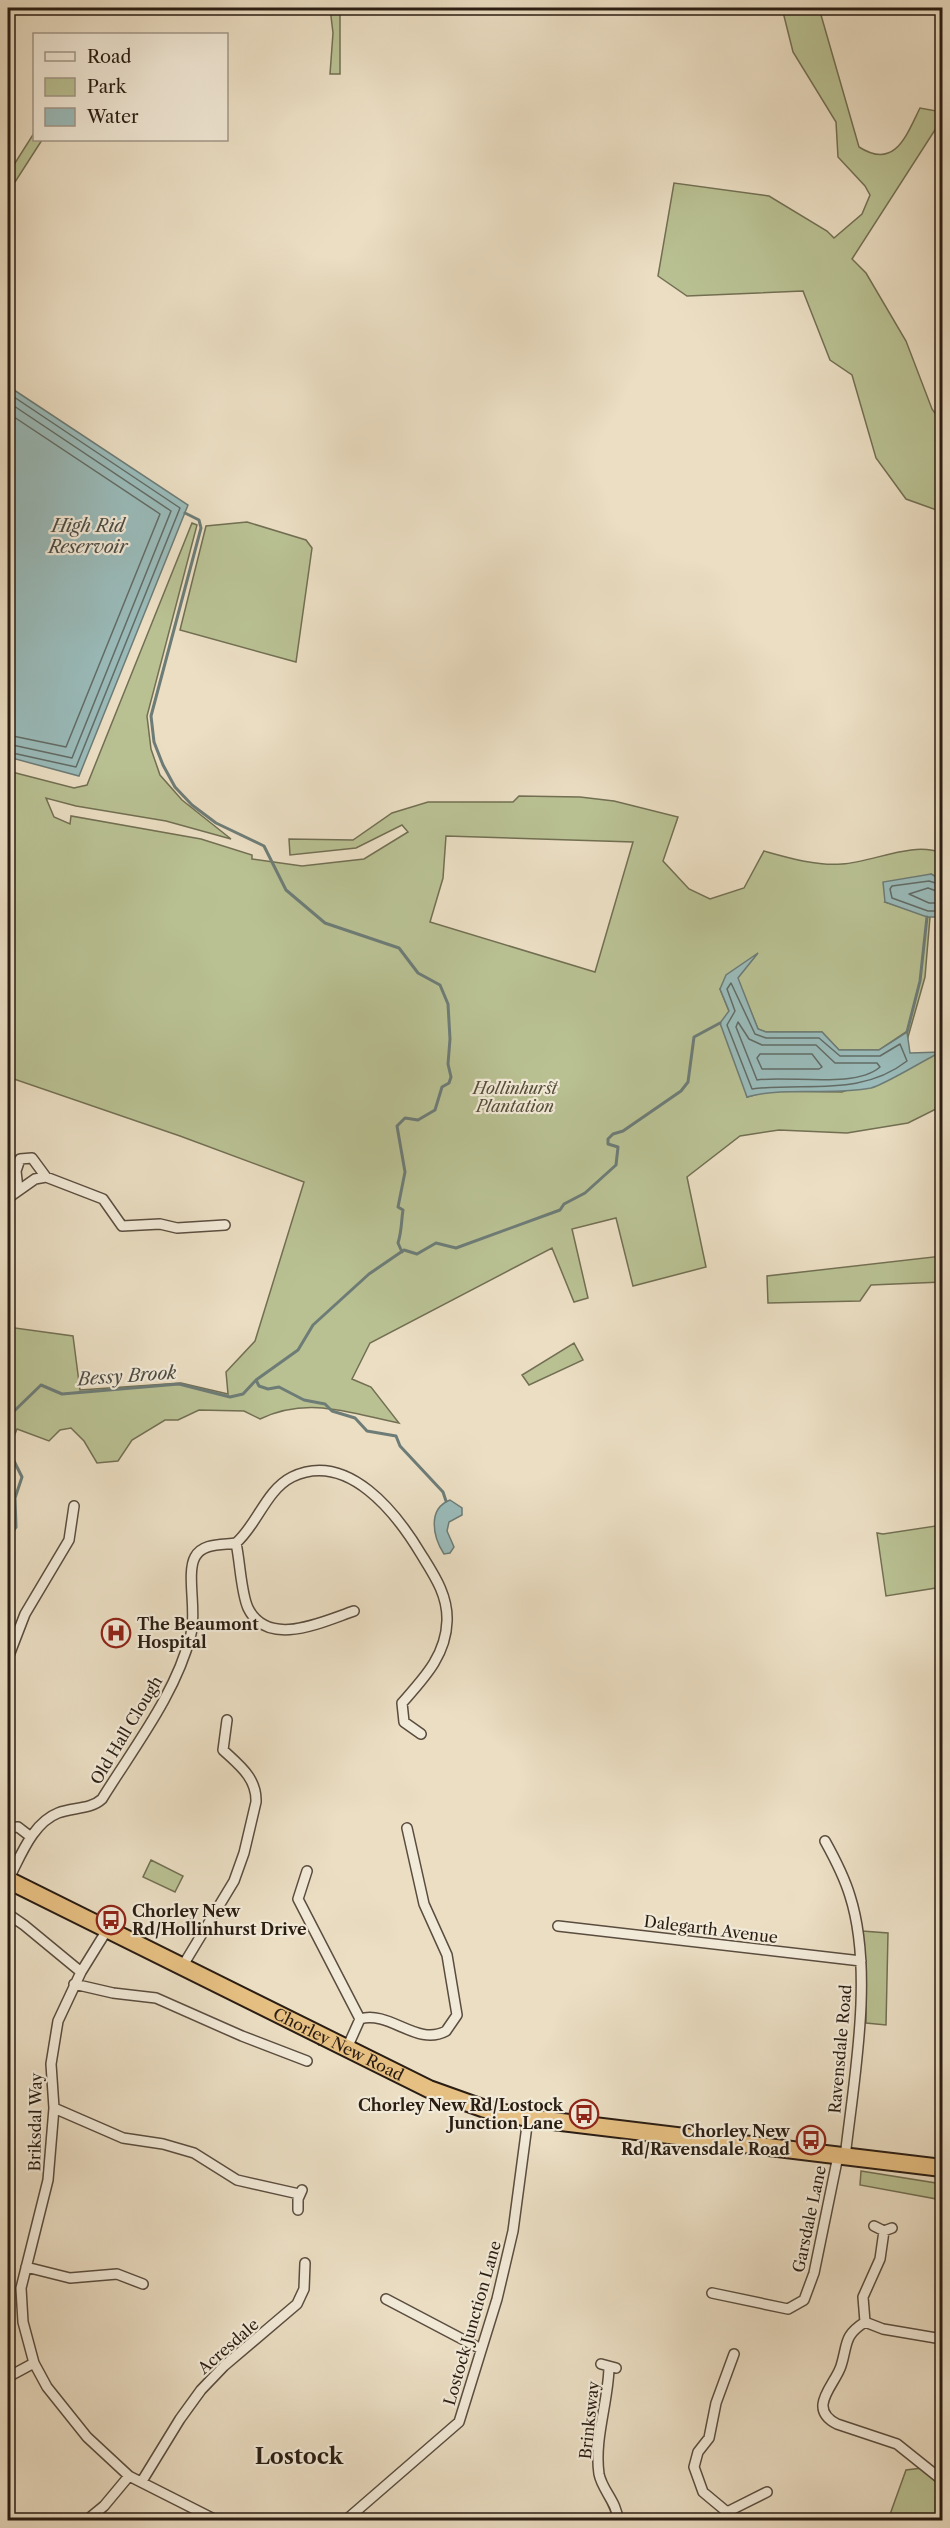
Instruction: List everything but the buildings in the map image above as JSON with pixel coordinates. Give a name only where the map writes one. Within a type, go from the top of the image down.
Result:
[{"type":"highway","name":"Chorley New Road","points":[[8,1880],[182,1968],[453,2098],[528,2118],[942,2168]]},
{"type":"street","points":[[18,1189],[16,1171],[20,1159],[26,1157],[36,1162],[46,1177]]},
{"type":"street","points":[[8,1198],[35,1179],[46,1177],[103,1198],[122,1226],[155,1224],[177,1228],[225,1225]]},
{"type":"street","points":[[354,1611],[290,1631],[266,1625],[255,1618],[248,1608],[236,1543],[251,1527],[280,1486],[302,1474],[326,1473],[353,1481],[378,1496],[391,1509],[440,1584],[446,1607],[446,1630],[440,1652],[428,1673],[402,1703],[404,1722],[421,1734]]},
{"type":"street","points":[[8,1658],[25,1614],[69,1540],[74,1506]]},
{"type":"street","name":"Old Hall Clough","points":[[8,1880],[31,1837],[55,1814],[93,1805],[102,1799],[151,1721],[182,1663],[192,1632],[194,1606],[192,1568],[196,1555],[205,1547],[236,1543]]},
{"type":"street","points":[[182,1968],[234,1881],[244,1853],[256,1803],[256,1795],[249,1776],[222,1750],[227,1720]]},
{"type":"street","points":[[8,1828],[18,1827],[31,1837]]},
{"type":"street","points":[[360,2019],[381,2018],[414,2032],[431,2036],[446,2031],[457,2015],[447,1955],[424,1904],[407,1828]]},
{"type":"street","name":"Ravensdale Road","points":[[825,1842],[841,1870],[851,1899],[861,1962],[859,2032],[841,2156]]},
{"type":"street","points":[[307,1871],[298,1899],[360,2019]]},
{"type":"street","points":[[8,1914],[24,1924],[81,1972]]},
{"type":"street","name":"Dalegarth Avenue","points":[[558,1926],[861,1962]]},
{"type":"street","name":"Briksdal Way","points":[[106,1930],[81,1972],[58,2021],[51,2064],[54,2108],[48,2180],[20,2300],[26,2341],[34,2363],[49,2391],[69,2417],[129,2476],[216,2520]]},
{"type":"street","points":[[75,1984],[113,1993],[156,1998],[307,2061]]},
{"type":"street","points":[[347,2048],[360,2019]]},
{"type":"street","points":[[290,2066],[294,2056]]},
{"type":"street","points":[[54,2108],[123,2138],[163,2144],[194,2153],[237,2180],[301,2192],[298,2210]]},
{"type":"street","name":"Lostock Junction Lane","points":[[346,2520],[454,2429],[459,2422],[497,2299],[513,2231],[528,2118]]},
{"type":"street","name":"Garsdale Lane","points":[[712,2293],[788,2309],[804,2300],[814,2273],[841,2156]]},
{"type":"street","points":[[865,2322],[863,2296],[880,2259],[888,2230],[874,2226]]},
{"type":"street","name":"Acresdale","points":[[142,2481],[180,2418],[201,2391],[224,2366],[297,2304],[304,2289],[305,2263]]},
{"type":"street","points":[[26,2267],[70,2278],[117,2274],[143,2284]]},
{"type":"street","points":[[386,2299],[481,2349]]},
{"type":"street","points":[[865,2322],[883,2329],[942,2339]]},
{"type":"street","points":[[865,2322],[848,2336],[841,2365],[825,2394],[825,2411],[829,2420],[897,2444],[942,2480]]},
{"type":"street","points":[[734,2354],[714,2412],[709,2438],[698,2452],[694,2467],[703,2492],[727,2516],[767,2492]]},
{"type":"street","points":[[8,2377],[34,2363]]},
{"type":"street","name":"Brinksway","points":[[609,2367],[608,2398],[600,2423],[600,2476],[614,2503],[618,2520]]},
{"type":"street","points":[[87,2520],[105,2506],[129,2476]]},
{"type":"street","name":"Brinksway","points":[[588,2476],[600,2476]]},
{"type":"green space","points":[[330,8],[340,8],[340,74],[330,74],[333,33]]},
{"type":"green space","points":[[782,8],[819,8],[859,147],[882,155],[898,147],[920,108],[936,111],[942,89],[942,119],[852,259],[866,273],[906,341],[932,409],[942,423],[942,512],[906,499],[876,458],[852,375],[830,360],[803,291],[687,296],[658,276],[674,183],[769,196],[827,231],[834,238],[862,214],[870,195],[865,186],[838,157],[836,122],[793,52]]},
{"type":"green space","points":[[33,135],[33,141],[41,141],[8,193],[8,174]]},
{"type":"green space","points":[[247,522],[306,540],[312,548],[296,662],[180,630],[206,526]]},
{"type":"green space","name":"Hollinhurst Plantation","points":[[192,523],[197,525],[147,716],[151,749],[160,775],[182,800],[231,839],[166,821],[76,806],[46,798],[54,817],[70,824],[71,816],[201,839],[252,855],[252,859],[302,866],[364,859],[408,832],[402,825],[356,848],[290,855],[289,839],[353,840],[392,813],[428,802],[513,802],[519,796],[580,797],[614,801],[678,817],[663,861],[689,889],[710,899],[744,888],[764,851],[822,864],[842,864],[918,849],[942,853],[942,880],[931,874],[885,902],[930,917],[925,977],[908,1037],[906,1032],[879,1050],[839,1050],[822,1032],[766,1032],[758,1029],[737,978],[756,955],[720,989],[729,1011],[747,1097],[768,1091],[842,1092],[942,1051],[942,1106],[908,1123],[847,1133],[779,1130],[740,1136],[687,1177],[706,1267],[633,1286],[616,1218],[572,1229],[588,1298],[574,1302],[552,1248],[370,1343],[352,1379],[371,1387],[399,1423],[329,1409],[295,1409],[260,1419],[244,1411],[199,1410],[178,1420],[165,1420],[132,1440],[118,1461],[97,1463],[84,1441],[71,1428],[60,1430],[49,1441],[17,1429],[8,1451],[8,1327],[73,1336],[80,1390],[181,1383],[228,1394],[226,1372],[255,1341],[304,1182],[180,1136],[8,1077],[8,771],[74,788],[87,785]],"holes":[[[446,836],[633,842],[595,972],[430,922],[443,878]]]},
{"type":"green space","points":[[942,1256],[942,1282],[871,1285],[860,1301],[768,1303],[767,1276]]},
{"type":"green space","points":[[574,1343],[583,1360],[529,1385],[522,1375]]},
{"type":"green space","points":[[942,1525],[942,1587],[886,1596],[877,1533]]},
{"type":"green space","points":[[151,1860],[183,1876],[175,1892],[143,1877]]},
{"type":"green space","points":[[862,1931],[888,1933],[886,2025],[866,2023],[866,1966]]},
{"type":"green space","points":[[861,2171],[942,2184],[942,2200],[860,2185]]},
{"type":"green space","points":[[922,2468],[942,2487],[942,2520],[888,2520],[906,2470]]},
{"type":"water","name":"High Rid Reservoir","points":[[8,386],[188,505],[79,776],[8,757]]},
{"type":"water","points":[[931,874],[942,880],[942,917],[927,917],[885,902],[883,882]]},
{"type":"water","points":[[758,953],[738,978],[758,1029],[766,1032],[822,1032],[839,1050],[879,1050],[907,1032],[910,1053],[941,1052],[871,1088],[778,1092],[747,1097],[720,1023],[729,1011],[720,989],[726,975]]},
{"type":"water","points":[[450,1500],[462,1508],[462,1515],[449,1522],[447,1531],[454,1547],[450,1553],[444,1554],[437,1540],[434,1524],[438,1510]]},
{"type":"waterway","points":[[185,513],[199,520],[201,528],[151,716],[154,742],[163,765],[175,787],[192,805],[216,823],[264,846],[286,890],[325,923],[399,948],[418,973],[440,985],[448,1004],[450,1039],[448,1064],[451,1077],[449,1083],[442,1087],[435,1110],[418,1120],[405,1118],[397,1126],[405,1172],[398,1207],[403,1210],[398,1243],[402,1252]]},
{"type":"waterway","points":[[907,1032],[920,981],[927,917]]},
{"type":"waterway","name":"Old Hall Clough","points":[[8,1417],[41,1385],[62,1394],[179,1384],[230,1397],[243,1394],[256,1380],[298,1350],[313,1325],[369,1274],[404,1250],[417,1254],[436,1243],[456,1248],[560,1210],[564,1204],[585,1193],[616,1165],[618,1147],[608,1144],[608,1139],[681,1091],[688,1082],[694,1037],[720,1023]]},
{"type":"waterway","points":[[256,1380],[259,1386],[268,1389],[279,1387],[304,1400],[325,1404],[332,1411],[355,1418],[367,1431],[396,1436],[400,1446],[443,1492],[446,1501]]},
{"type":"waterway","name":"Bessy Brook","points":[[8,1449],[22,1477],[15,1498],[16,1527],[8,1538]]},
{"type":"place","name":"The Beaumont Hospital","points":[[116,1633]]},
{"type":"place","name":"Chorley New Rd/Hollinhurst Drive","points":[[111,1920]]},
{"type":"place","name":"Chorley New Rd/Lostock Junction Lane","points":[[584,2114]]},
{"type":"place","name":"Chorley New Rd/Ravensdale Road","points":[[811,2140]]},
{"type":"district","name":"Lostock","points":[[299,2456]]}]
